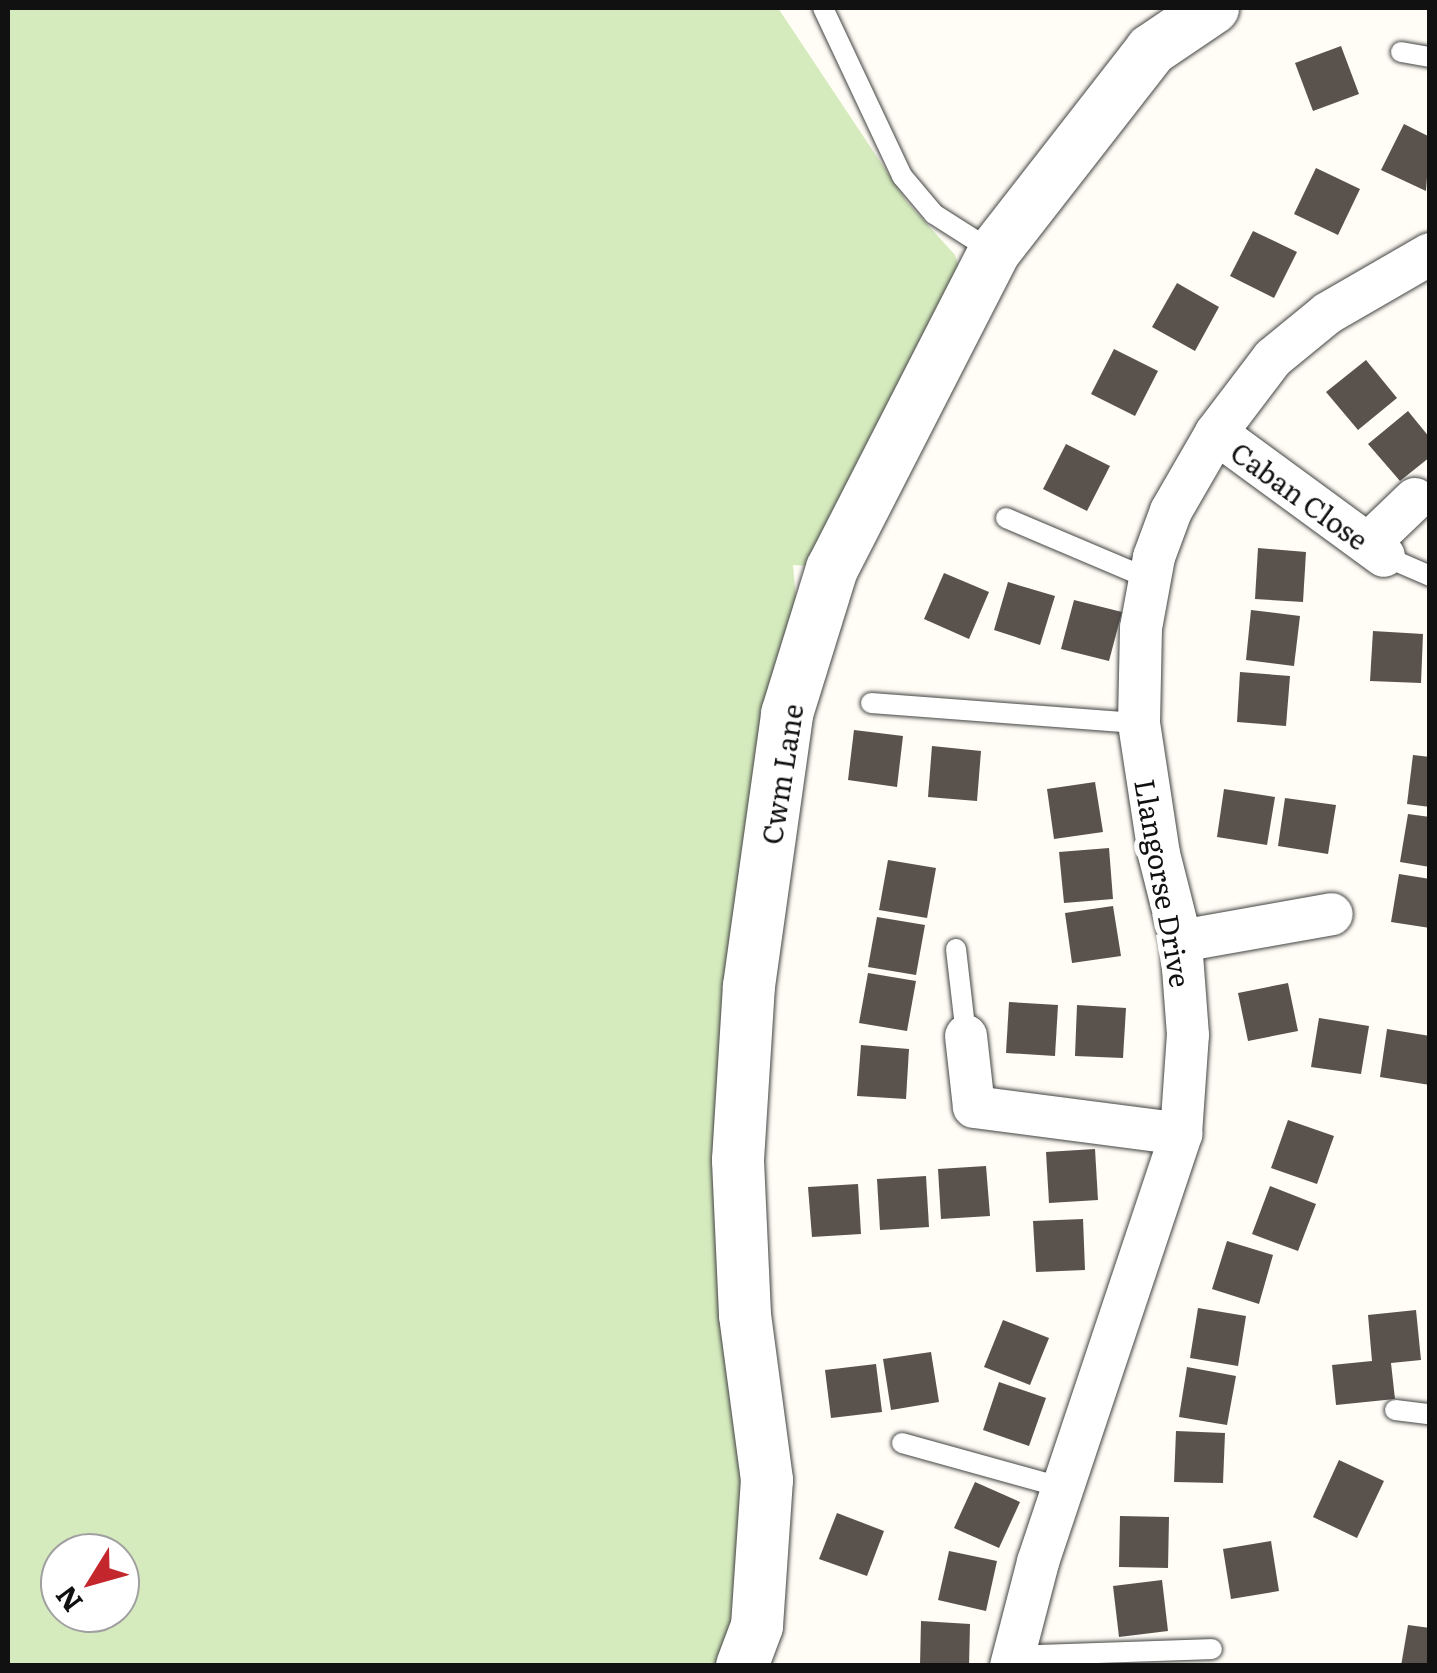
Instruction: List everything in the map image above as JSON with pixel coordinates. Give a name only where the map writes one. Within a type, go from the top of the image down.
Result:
[{"type":"street","name":"Cwm Lane","points":[[742,1666],[758,1626],[767,1480],[745,1315],[738,1160],[750,986],[787,714],[832,569],[994,252],[1151,50],[1213,8]]},
{"type":"street","name":"Llangorse Drive","points":[[1011,1661],[1181,1134],[1188,1036],[1181,941],[1159,854],[1140,723],[1141,628],[1150,579],[1171,511],[1216,433],[1273,358],[1328,314],[1430,254]]},
{"type":"street","name":"Caban Close","points":[[1216,433],[1376,550]]},
{"type":"street","points":[[1376,550],[1415,499]]},
{"type":"street","points":[[1181,941],[1332,914]]},
{"type":"street","points":[[966,1036],[974,1107],[1181,1134]]},
{"type":"lane","points":[[823,8],[902,176],[934,214],[994,252]]},
{"type":"lane","points":[[1401,52],[1430,58]]},
{"type":"lane","points":[[1006,518],[1150,579]]},
{"type":"lane","points":[[1376,550],[1430,576]]},
{"type":"lane","points":[[870,702],[1140,723]]},
{"type":"lane","points":[[956,949],[966,1036]]},
{"type":"lane","points":[[1395,1410],[1430,1414]]},
{"type":"lane","points":[[902,1443],[1064,1488]]},
{"type":"lane","points":[[1011,1661],[1212,1649]]},
{"type":"green space","points":[[8,8],[778,8],[907,202],[955,255],[963,279],[809,566],[793,565],[798,622],[772,736],[749,1502],[726,1665],[8,1666]]},
{"type":"building","points":[[1341,46],[1359,94],[1313,111],[1295,63]]},
{"type":"building","points":[[1404,124],[1430,137],[1426,191],[1381,170]]},
{"type":"building","points":[[1316,168],[1360,189],[1338,235],[1294,214]]},
{"type":"building","points":[[1253,231],[1297,252],[1274,298],[1230,276]]},
{"type":"building","points":[[1177,283],[1219,307],[1195,351],[1152,327]]},
{"type":"building","points":[[1114,349],[1158,371],[1135,416],[1091,394]]},
{"type":"building","points":[[1366,360],[1397,398],[1358,430],[1326,392]]},
{"type":"building","points":[[1408,411],[1430,438],[1430,457],[1400,481],[1368,444]]},
{"type":"building","points":[[1066,444],[1110,466],[1087,511],[1043,489]]},
{"type":"building","points":[[1258,548],[1306,552],[1303,602],[1255,599]]},
{"type":"building","points":[[944,573],[989,592],[969,639],[924,619]]},
{"type":"building","points":[[1008,582],[1055,596],[1040,645],[994,630]]},
{"type":"building","points":[[1074,600],[1122,612],[1109,661],[1061,649]]},
{"type":"building","points":[[1251,610],[1300,616],[1294,666],[1246,660]]},
{"type":"building","points":[[1373,631],[1423,634],[1421,683],[1370,681]]},
{"type":"building","points":[[1240,672],[1290,676],[1286,726],[1237,722]]},
{"type":"building","points":[[854,730],[903,736],[897,787],[848,780]]},
{"type":"building","points":[[932,746],[981,751],[977,801],[928,797]]},
{"type":"building","points":[[1413,755],[1430,757],[1430,807],[1407,804]]},
{"type":"building","points":[[1095,782],[1103,832],[1054,839],[1047,789]]},
{"type":"building","points":[[1224,789],[1275,797],[1267,845],[1217,837]]},
{"type":"building","points":[[1285,798],[1336,805],[1328,854],[1278,846]]},
{"type":"building","points":[[1408,814],[1430,817],[1430,867],[1400,862]]},
{"type":"building","points":[[1109,848],[1113,899],[1064,903],[1059,852]]},
{"type":"building","points":[[888,860],[936,868],[927,918],[879,910]]},
{"type":"building","points":[[1399,874],[1430,879],[1430,928],[1391,922]]},
{"type":"building","points":[[1113,906],[1121,956],[1072,963],[1065,913]]},
{"type":"building","points":[[877,917],[925,925],[916,975],[868,967]]},
{"type":"building","points":[[868,973],[916,981],[907,1031],[859,1023]]},
{"type":"building","points":[[1288,983],[1298,1031],[1248,1041],[1238,993]]},
{"type":"building","points":[[1009,1002],[1058,1005],[1055,1056],[1006,1053]]},
{"type":"building","points":[[1077,1005],[1126,1008],[1123,1058],[1075,1056]]},
{"type":"building","points":[[1319,1018],[1369,1026],[1361,1074],[1311,1067]]},
{"type":"building","points":[[1387,1029],[1430,1036],[1430,1085],[1380,1077]]},
{"type":"building","points":[[861,1045],[909,1049],[906,1099],[857,1096]]},
{"type":"building","points":[[1288,1120],[1334,1136],[1317,1184],[1271,1168]]},
{"type":"building","points":[[1095,1149],[1098,1200],[1049,1203],[1046,1152]]},
{"type":"building","points":[[986,1166],[990,1216],[941,1219],[938,1169]]},
{"type":"building","points":[[926,1176],[929,1227],[880,1230],[877,1179]]},
{"type":"building","points":[[858,1184],[861,1234],[812,1237],[808,1187]]},
{"type":"building","points":[[1270,1186],[1316,1204],[1298,1251],[1252,1234]]},
{"type":"building","points":[[1083,1219],[1085,1270],[1036,1272],[1033,1221]]},
{"type":"building","points":[[1227,1241],[1273,1255],[1259,1304],[1212,1289]]},
{"type":"building","points":[[1198,1308],[1246,1316],[1238,1366],[1190,1358]]},
{"type":"building","points":[[1416,1310],[1421,1360],[1391,1363],[1395,1399],[1336,1405],[1332,1365],[1372,1361],[1368,1315]]},
{"type":"building","points":[[1003,1320],[1049,1338],[1030,1385],[984,1367]]},
{"type":"building","points":[[931,1352],[939,1402],[891,1410],[883,1359]]},
{"type":"building","points":[[876,1364],[882,1412],[831,1418],[825,1370]]},
{"type":"building","points":[[1187,1367],[1236,1376],[1227,1425],[1179,1417]]},
{"type":"building","points":[[999,1382],[1046,1398],[1029,1446],[983,1430]]},
{"type":"building","points":[[1176,1431],[1225,1433],[1223,1483],[1174,1482]]},
{"type":"building","points":[[1339,1460],[1384,1481],[1357,1538],[1313,1517]]},
{"type":"building","points":[[975,1482],[1020,1502],[999,1548],[954,1528]]},
{"type":"building","points":[[837,1513],[884,1531],[867,1576],[819,1559]]},
{"type":"building","points":[[1120,1516],[1169,1517],[1168,1568],[1119,1567]]},
{"type":"building","points":[[1271,1541],[1279,1591],[1231,1599],[1223,1549]]},
{"type":"building","points":[[949,1551],[997,1561],[986,1611],[938,1600]]},
{"type":"building","points":[[1162,1580],[1168,1631],[1119,1637],[1113,1586]]},
{"type":"building","points":[[921,1621],[970,1624],[969,1666],[920,1666]]},
{"type":"building","points":[[1408,1625],[1430,1628],[1430,1666],[1401,1666]]}]
